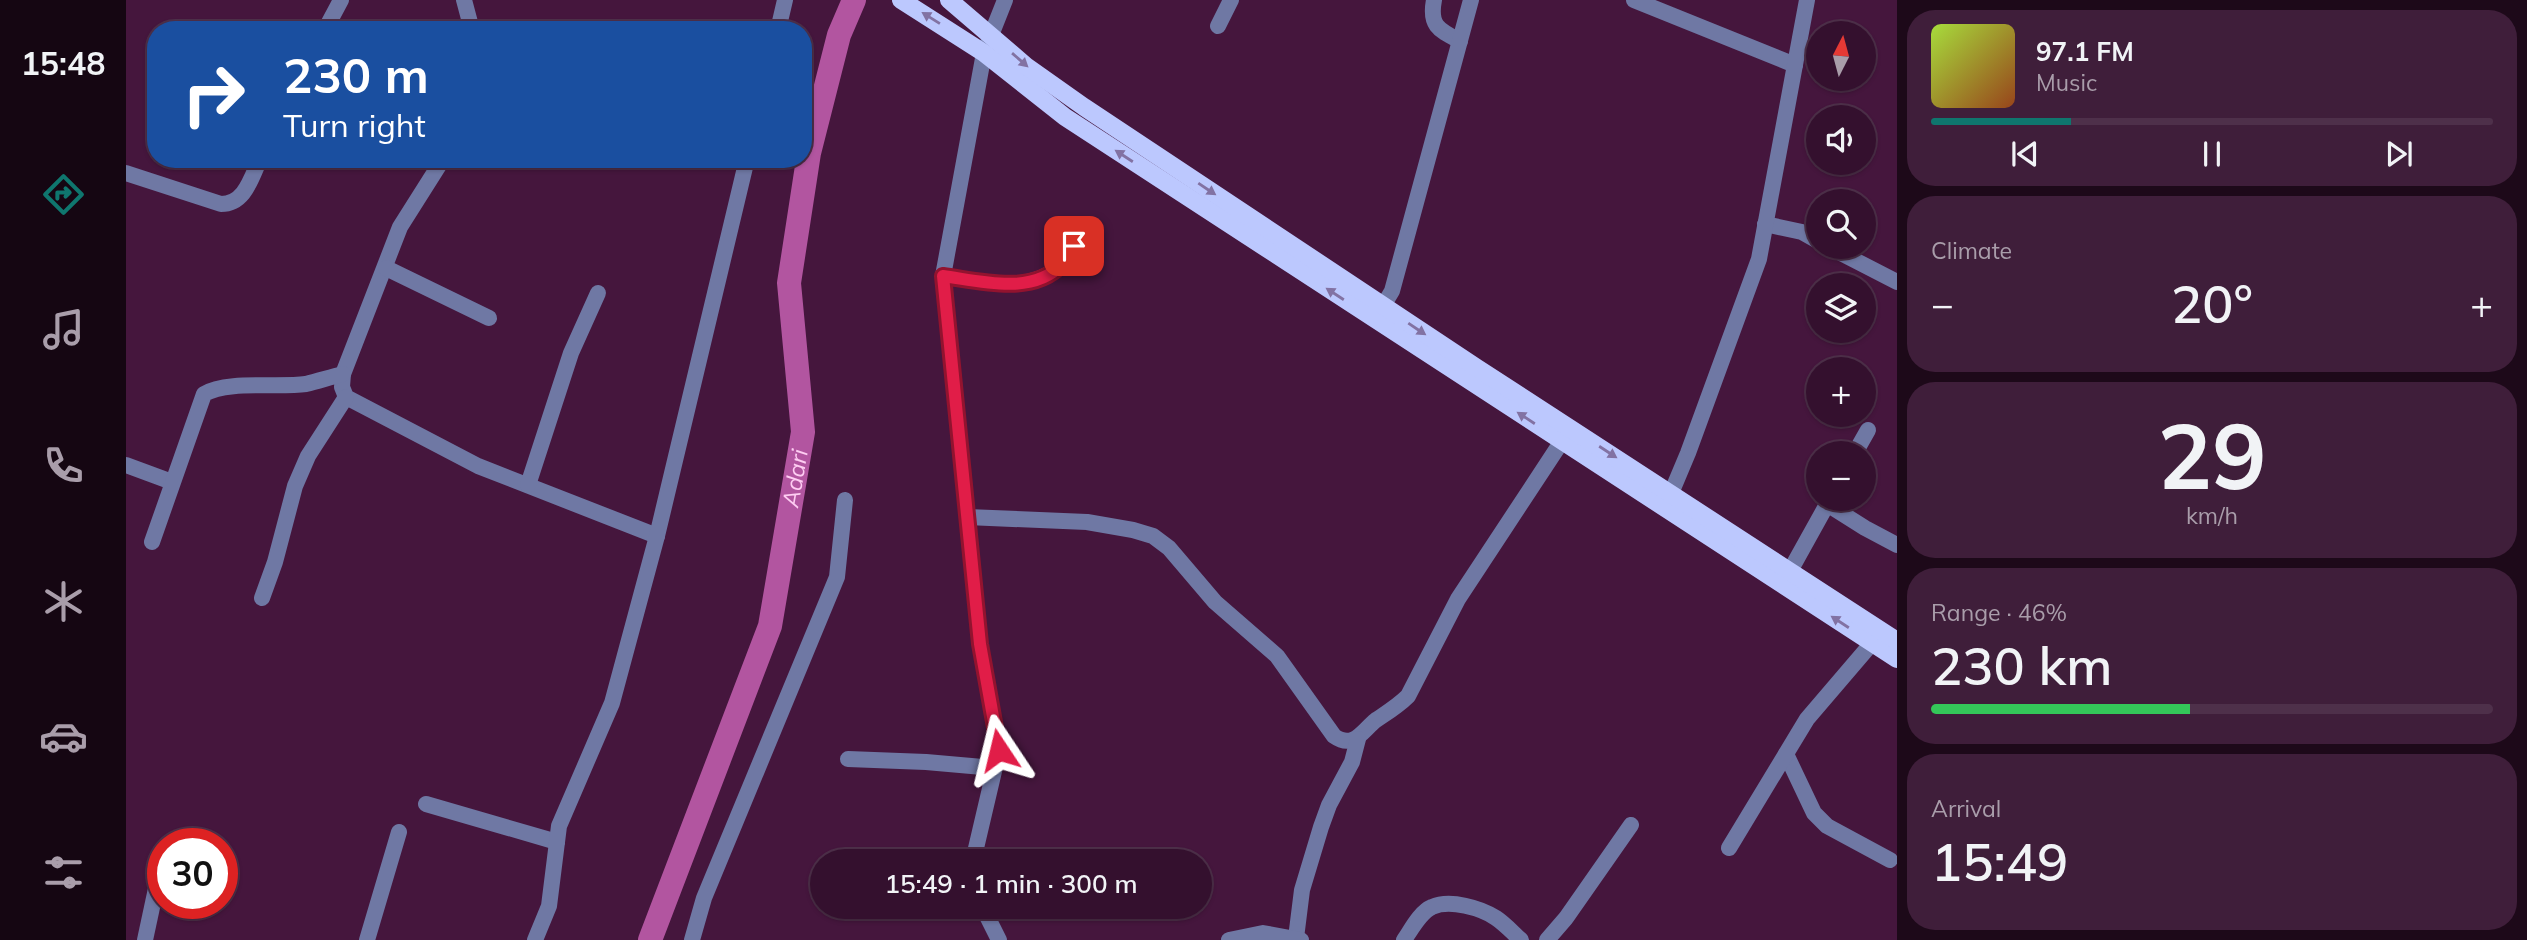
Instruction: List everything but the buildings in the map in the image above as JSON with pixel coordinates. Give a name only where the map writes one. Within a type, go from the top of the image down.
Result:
[{"type":"main road","points":[[901,0],[984,53],[1065,117],[1562,441],[1790,572],[1897,641]]},
{"type":"main road","points":[[949,0],[1026,66],[1084,107],[1383,306],[1897,659]]},
{"type":"street","points":[[330,21],[341,0]]},
{"type":"street","points":[[464,0],[470,21]]},
{"type":"street","points":[[780,21],[785,0]]},
{"type":"street","points":[[976,849],[999,750],[980,644],[943,276],[984,53],[1004,0]]},
{"type":"street","points":[[1218,26],[1231,0]]},
{"type":"street","points":[[1434,0],[1434,23],[1443,32],[1460,41]]},
{"type":"street","points":[[1383,306],[1392,291],[1471,0]]},
{"type":"street","points":[[1634,0],[1795,65]]},
{"type":"street","points":[[1668,500],[1688,453],[1759,259],[1807,0]]},
{"type":"street","points":[[126,173],[221,204],[231,204],[238,200],[256,168]]},
{"type":"street","points":[[437,168],[400,227],[343,374],[342,387],[346,397],[478,466],[657,536]]},
{"type":"street","points":[[536,940],[550,906],[559,826],[612,703],[657,536],[745,168]]},
{"type":"street","points":[[1765,224],[1806,234]]},
{"type":"street","points":[[943,276],[1017,285],[1040,278],[1060,266],[1088,225]]},
{"type":"street","points":[[1852,259],[1897,282]]},
{"type":"street","points":[[386,268],[489,318]]},
{"type":"street","points":[[528,485],[571,353],[598,293]]},
{"type":"street","points":[[152,542],[204,394],[210,390],[224,388],[305,384],[343,374]]},
{"type":"street","points":[[262,598],[275,562],[295,486],[308,456],[346,397]]},
{"type":"street","points":[[1862,441],[1868,430]]},
{"type":"street","points":[[1229,940],[1263,933],[1298,939],[1301,890],[1329,805],[1352,762],[1358,739],[1374,721],[1398,707],[1408,696],[1458,599],[1562,441]]},
{"type":"street","points":[[126,465],[172,482]]},
{"type":"street","points":[[692,940],[704,898],[836,577],[845,500]]},
{"type":"street","points":[[1790,572],[1824,511]]},
{"type":"street","points":[[1842,511],[1865,528],[1897,545]]},
{"type":"street","points":[[967,517],[1087,522],[1153,536],[1169,548],[1215,603],[1277,656],[1334,736],[1347,741],[1358,739]]},
{"type":"street","points":[[1729,848],[1807,719],[1872,643]]},
{"type":"street","points":[[1786,754],[1814,813],[1826,826],[1890,860]]},
{"type":"street","points":[[848,759],[994,768]]},
{"type":"street","points":[[426,804],[557,842]]},
{"type":"street","points":[[1547,940],[1566,918],[1631,825]]},
{"type":"street","points":[[367,940],[399,832]]},
{"type":"street","points":[[1404,940],[1425,912],[1434,906],[1442,905],[1470,907],[1484,912],[1496,918],[1521,940]]},
{"type":"street","points":[[145,940],[150,919]]},
{"type":"street","points":[[988,919],[999,940]]},
{"type":"waterway","name":"Adari","points":[[812,141],[839,35],[854,0]]},
{"type":"waterway","name":"Adari","points":[[650,940],[770,626],[803,432],[789,283],[807,168]]},
{"type":"route","points":[[999,750],[980,644],[943,276],[1017,285],[1040,278],[1060,266],[1074,246]]}]
